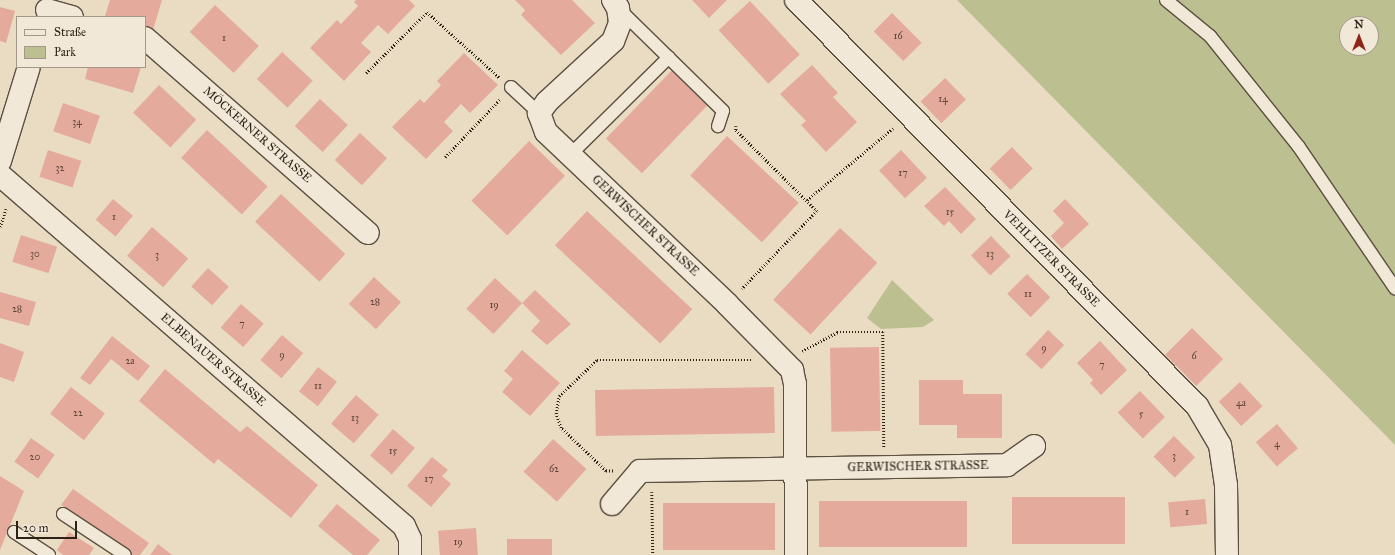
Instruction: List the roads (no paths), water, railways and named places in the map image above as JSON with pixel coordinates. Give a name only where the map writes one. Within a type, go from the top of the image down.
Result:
[{"type":"street","name":"VEHLITZER STRASSE","points":[[796,0],[1197,406],[1220,445],[1226,485],[1227,555]]},
{"type":"street","points":[[539,113],[613,41],[620,23],[615,4]]},
{"type":"street","points":[[47,9],[69,16]]},
{"type":"street","name":"MÖCKERNER STRASSE","points":[[146,39],[368,233]]},
{"type":"street","points":[[0,160],[29,68]]},
{"type":"street","name":"GERWISCHER STRASSE","points":[[539,113],[546,132],[727,304],[784,360],[792,370],[795,384],[796,555]]},
{"type":"street","name":"ELBENAUER STRASSE","points":[[0,175],[404,526],[410,539],[410,555]]},
{"type":"street","name":"GERWISCHER STRASSE","points":[[612,504],[646,471],[1007,465],[1034,446]]},
{"type":"lane","points":[[1166,0],[1210,36],[1299,147],[1395,288]]},
{"type":"lane","points":[[615,4],[723,111],[718,126]]},
{"type":"lane","points":[[570,155],[669,57]]},
{"type":"lane","points":[[511,87],[539,113]]},
{"type":"lane","points":[[63,514],[125,555]]},
{"type":"lane","points":[[14,532],[49,555]]}]
